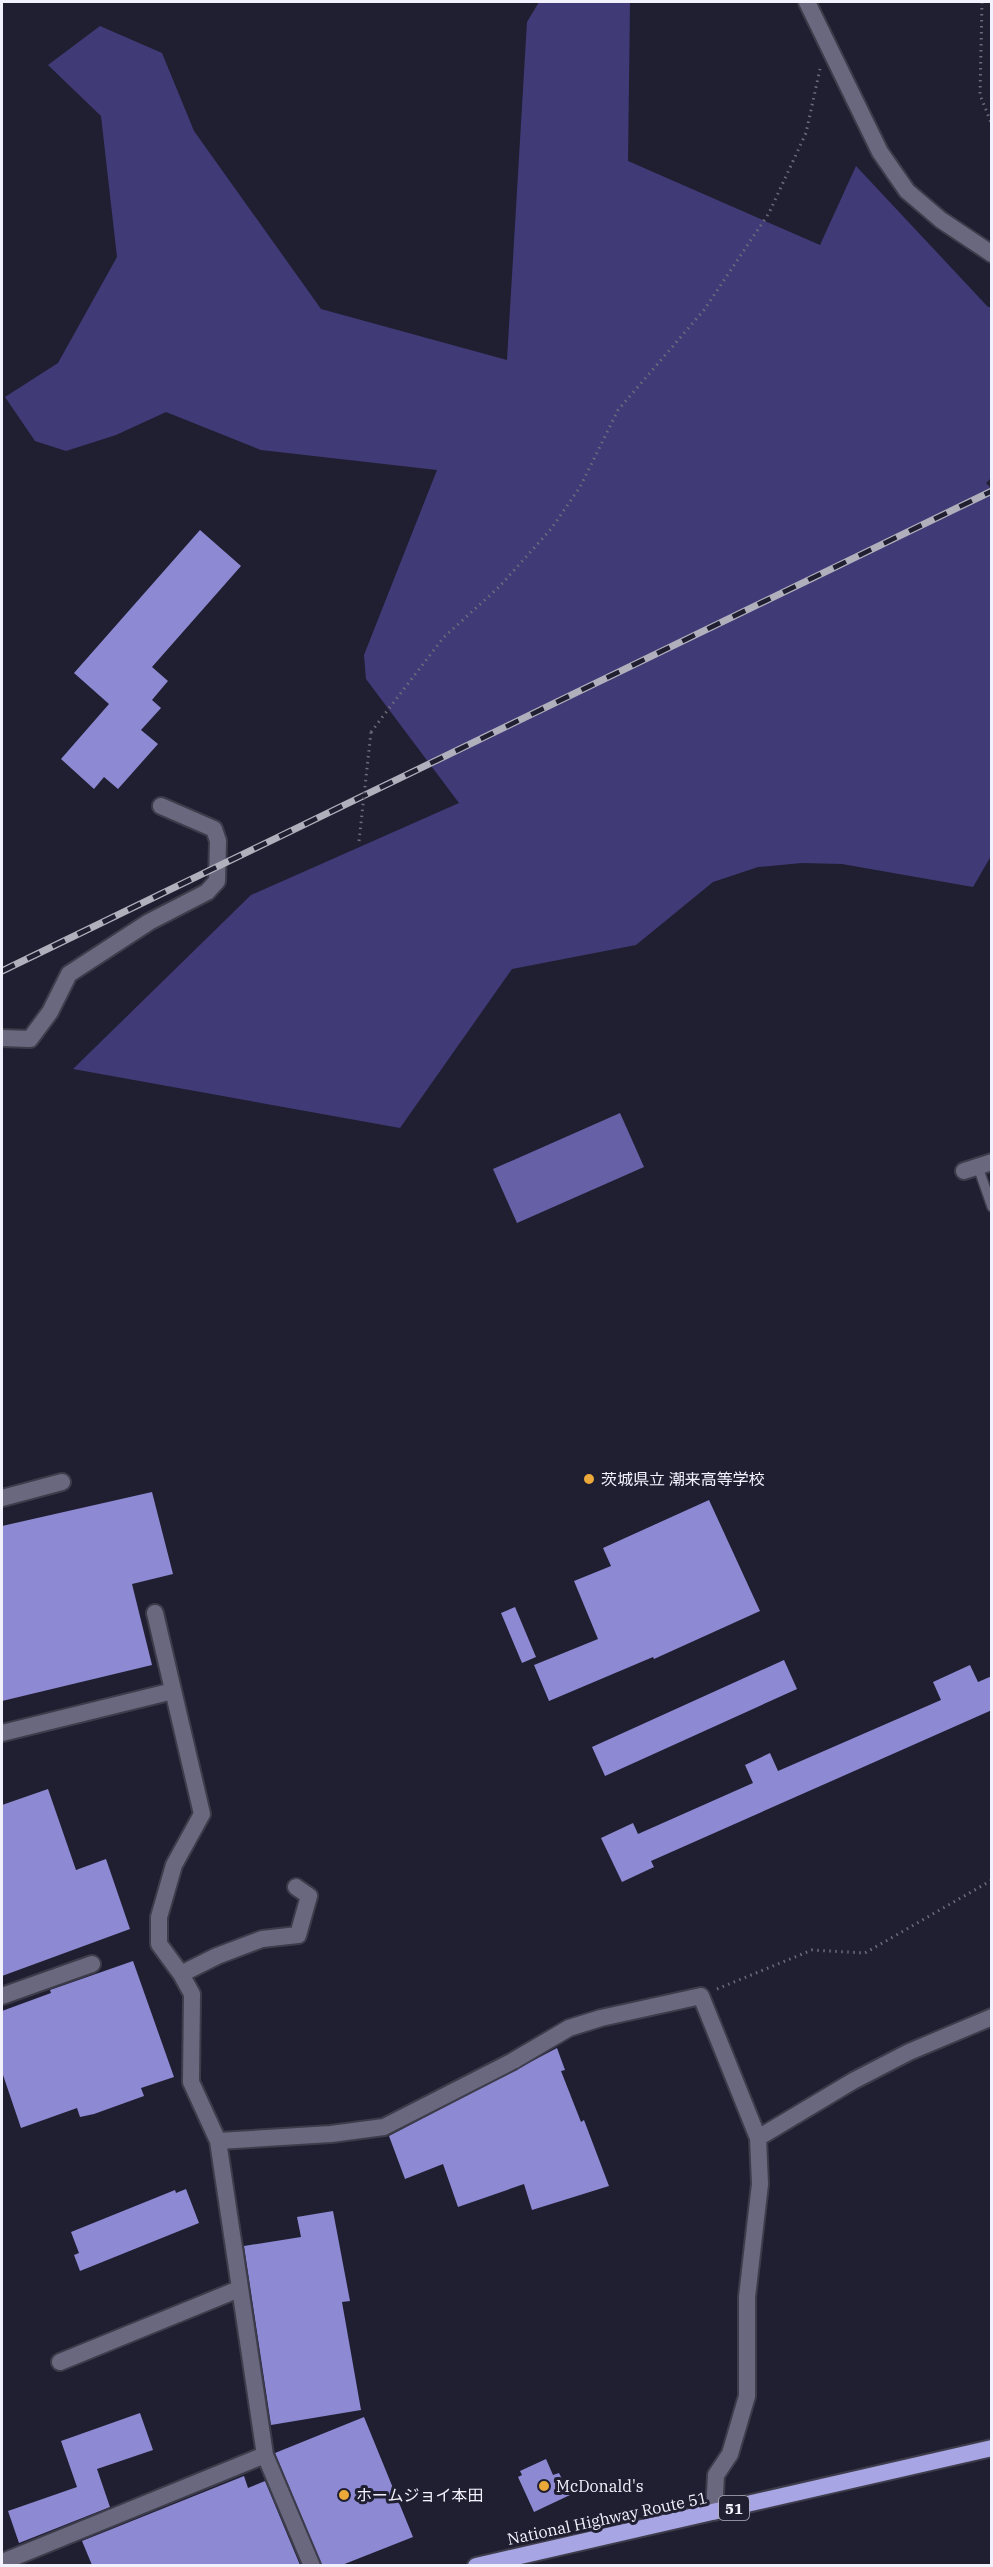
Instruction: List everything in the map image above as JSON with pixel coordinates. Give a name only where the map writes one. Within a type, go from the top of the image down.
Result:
[{"type":"highway","name":"National Highway Route 51","points":[[476,2565],[992,2448]]},
{"type":"street","points":[[807,2],[880,152],[908,190],[941,220],[992,254]]},
{"type":"street","points":[[2,1038],[30,1039],[50,1012],[69,974],[149,922],[207,892],[217,881],[218,841],[214,829],[161,806]]},
{"type":"street","points":[[2,1498],[62,1482]]},
{"type":"street","points":[[155,1613],[202,1814],[174,1865],[159,1917],[159,1944],[181,1974],[192,1994],[191,2082],[218,2141],[238,2289],[265,2456],[312,2565]]},
{"type":"street","points":[[2,1733],[173,1691]]},
{"type":"street","points":[[181,1974],[217,1956],[262,1939],[298,1935],[309,1896],[296,1887]]},
{"type":"street","points":[[2,1996],[92,1964]]},
{"type":"street","points":[[218,2141],[330,2134],[384,2127],[513,2061],[569,2028],[601,2018],[701,1996],[758,2138],[760,2184],[747,2297],[747,2396],[730,2454],[716,2475],[714,2512]]},
{"type":"street","points":[[758,2138],[909,2052],[992,2018]]},
{"type":"street","points":[[60,2362],[238,2289]]},
{"type":"street","points":[[4,2557],[265,2456]]},
{"type":"lane","points":[[978,1167],[992,1206]]},
{"type":"path","points":[[982,2],[978,73],[980,96],[992,125]]},
{"type":"path","points":[[359,841],[371,732],[443,638],[499,587],[551,529],[580,487],[618,410],[704,310],[769,213],[806,133],[826,41]]},
{"type":"path","points":[[701,1996],[812,1950],[865,1953],[992,1880]]},
{"type":"shaded area","points":[[539,2],[630,2],[628,161],[820,245],[856,166],[988,307],[991,307],[992,477],[986,483],[992,489],[991,856],[973,887],[842,864],[802,863],[758,867],[713,882],[636,945],[512,969],[400,1128],[73,1069],[251,895],[459,803],[366,679],[364,655],[437,470],[261,450],[166,412],[116,435],[66,451],[35,441],[5,397],[58,363],[117,257],[101,116],[48,65],[100,26],[162,53],[194,131],[321,309],[507,360],[527,22]]},
{"type":"shaded area","points":[[620,1113],[644,1167],[517,1223],[493,1169]]},
{"type":"building","points":[[200,530],[241,566],[152,667],[168,681],[152,700],[161,708],[141,730],[158,744],[118,789],[104,777],[94,789],[61,759],[109,704],[74,673]]},
{"type":"building","points":[[152,1492],[173,1574],[132,1584],[152,1665],[2,1701],[2,1526]]},
{"type":"building","points":[[709,1500],[760,1611],[654,1659],[653,1657],[549,1701],[534,1665],[598,1639],[574,1581],[611,1566],[603,1548]]},
{"type":"building","points":[[515,1607],[536,1657],[522,1663],[501,1613]]},
{"type":"building","points":[[784,1660],[797,1689],[605,1776],[592,1747]]},
{"type":"building","points":[[970,1665],[978,1682],[992,1676],[992,1710],[651,1861],[654,1867],[622,1882],[601,1838],[633,1823],[638,1834],[753,1783],[745,1765],[770,1753],[778,1771],[941,1700],[933,1682]]},
{"type":"building","points":[[48,1789],[76,1870],[106,1859],[130,1929],[2,1976],[2,1805]]},
{"type":"building","points":[[133,1961],[174,2077],[141,2088],[144,2096],[94,2114],[80,2117],[77,2108],[21,2128],[2,2072],[2,2011],[51,1993],[50,1990]]},
{"type":"building","points":[[557,2048],[565,2070],[561,2071],[581,2122],[584,2120],[609,2186],[532,2210],[524,2184],[458,2207],[443,2164],[405,2179],[389,2136]]},
{"type":"building","points":[[186,2189],[199,2223],[80,2271],[74,2255],[79,2253],[71,2232],[175,2190],[176,2193]]},
{"type":"building","points":[[333,2211],[350,2301],[342,2302],[361,2410],[271,2425],[244,2246],[301,2237],[297,2217]]},
{"type":"building","points":[[140,2413],[153,2450],[97,2469],[110,2507],[19,2543],[8,2511],[77,2487],[61,2441]]},
{"type":"building","name":"ホームジョイ本田","points":[[364,2417],[413,2537],[342,2565],[322,2565],[275,2453]]},
{"type":"building","name":"McDonald's","points":[[546,2459],[553,2475],[559,2473],[570,2495],[534,2512],[518,2477],[522,2475],[520,2471]]},
{"type":"building","points":[[244,2476],[248,2488],[265,2481],[300,2565],[92,2565],[82,2541]]},
{"type":"railway","points":[[2,971],[992,491]]},
{"type":"place","name":"茨城県立 潮来高等学校","points":[[589,1479]]},
{"type":"place","name":"McDonald's","points":[[544,2486]]},
{"type":"place","name":"ホームジョイ本田","points":[[344,2495]]}]
